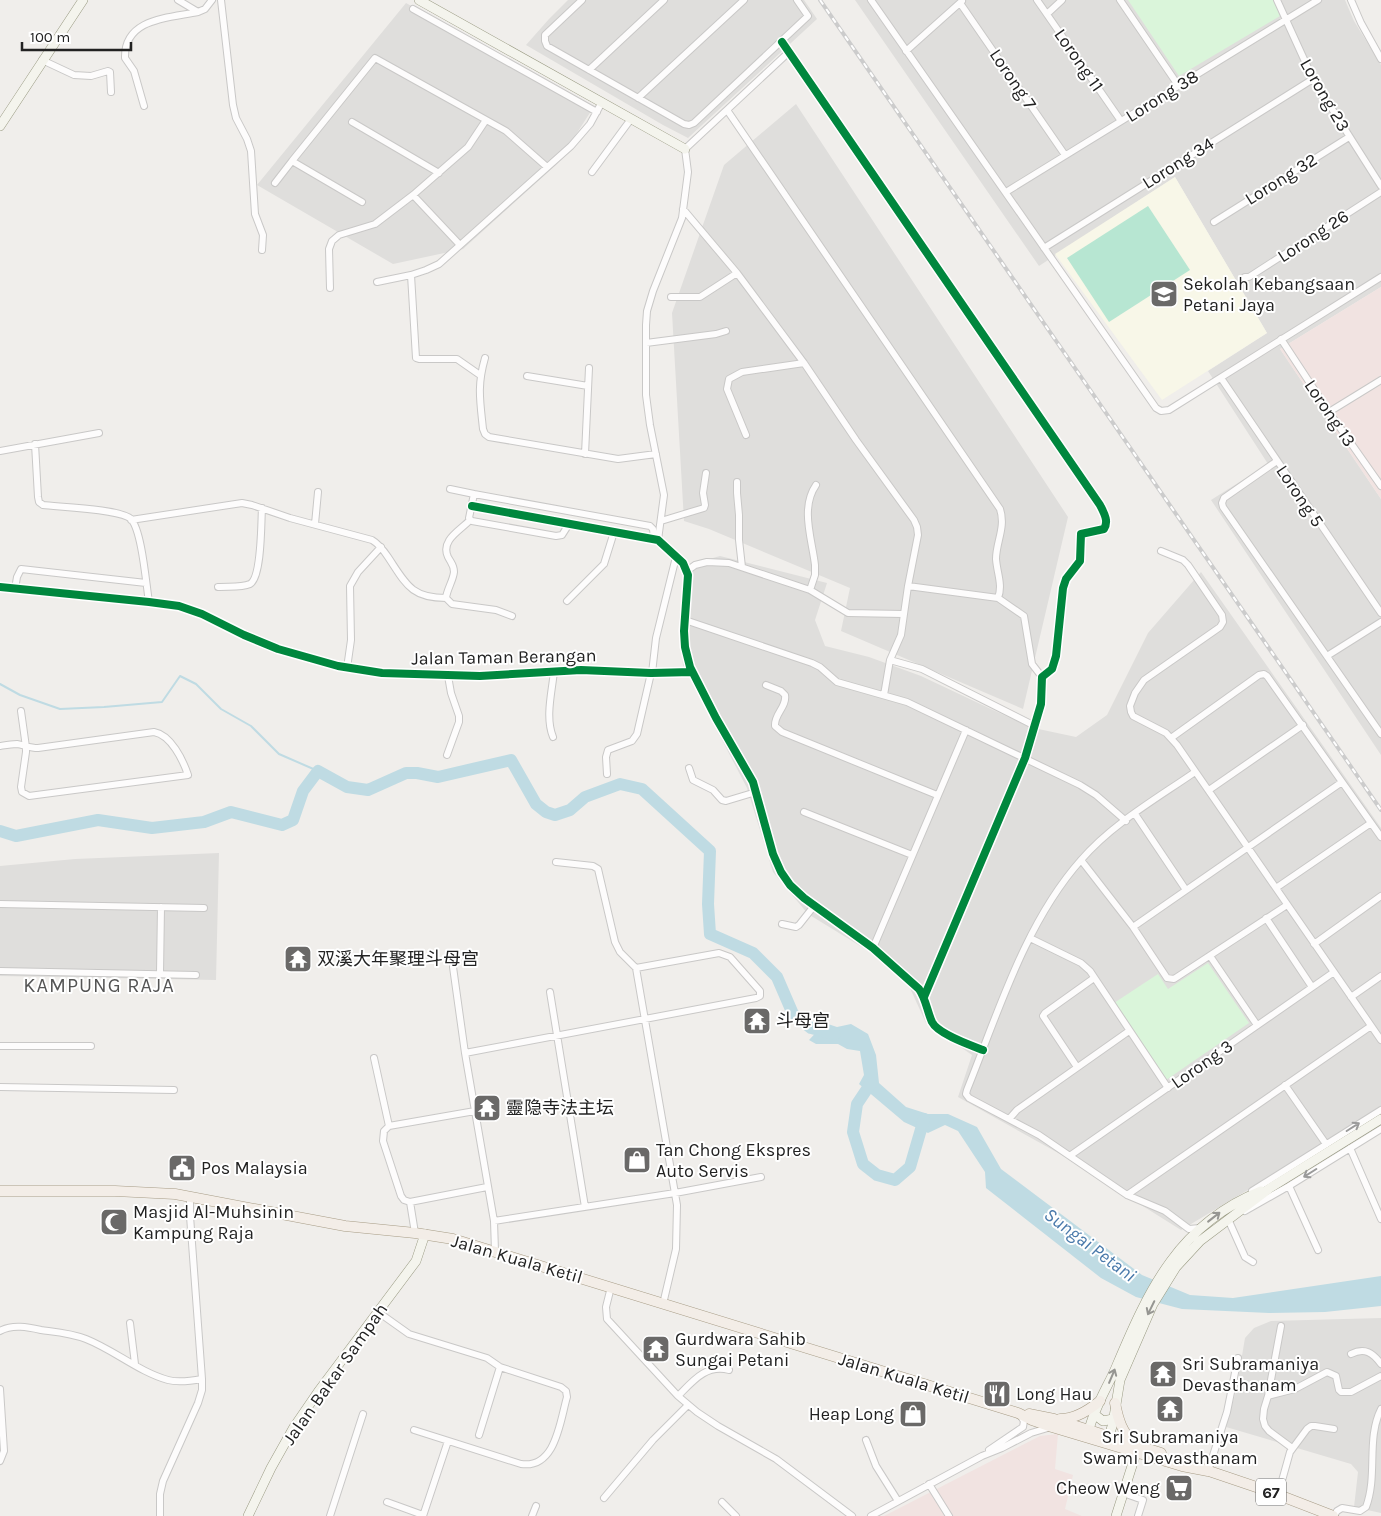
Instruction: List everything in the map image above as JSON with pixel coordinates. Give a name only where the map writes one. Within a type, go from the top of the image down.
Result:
[{"type":"main road","name":"Jalan Kuala Ketil","points":[[0,1191],[138,1192],[190,1196],[345,1226],[420,1233],[453,1239],[1088,1433],[1182,1466],[1208,1471],[1334,1516]]},
{"type":"main road","points":[[1053,1423],[1089,1410],[1100,1401]]},
{"type":"main road","points":[[1116,1403],[1117,1416],[1122,1428],[1137,1449]]},
{"type":"street","points":[[0,126],[83,0]]},
{"type":"street","points":[[178,0],[198,12]]},
{"type":"street","points":[[144,106],[134,71],[125,58],[127,41],[135,30],[145,24],[198,12],[205,9],[212,0]]},
{"type":"street","points":[[221,0],[233,105],[236,118],[251,151],[255,214],[263,234],[262,250]]},
{"type":"street","points":[[419,0],[685,149]]},
{"type":"street","points":[[582,0],[545,35],[547,46],[684,124],[689,125],[694,123],[808,16],[797,0]]},
{"type":"street","points":[[589,70],[664,0]]},
{"type":"street","points":[[638,98],[744,0]]},
{"type":"street","points":[[871,0],[1156,408],[1161,411],[1169,410],[1381,277]]},
{"type":"street","name":"Lorong 11","points":[[1037,0],[1121,121]]},
{"type":"street","points":[[1047,14],[1062,0]]},
{"type":"street","points":[[1120,0],[1178,85]]},
{"type":"street","name":"Lorong 23","points":[[1277,0],[1313,79],[1381,186]]},
{"type":"street","name":"Lorong 38","points":[[1006,192],[1318,0]]},
{"type":"street","points":[[1351,0],[1381,60]]},
{"type":"street","points":[[906,51],[962,1]]},
{"type":"street","name":"Lorong 7","points":[[962,1],[1065,156]]},
{"type":"street","points":[[413,9],[597,112]]},
{"type":"street","points":[[782,42],[1104,513],[1106,525],[1104,529],[1081,534],[1080,561],[1066,579],[1062,588],[1055,664],[1042,677]]},
{"type":"street","points":[[685,149],[789,52]]},
{"type":"street","points":[[275,183],[375,58],[506,131],[547,167]]},
{"type":"street","points":[[42,60],[74,75],[91,76],[108,71],[110,72],[111,92]]},
{"type":"street","name":"Lorong 34","points":[[1044,248],[1313,79]]},
{"type":"street","points":[[378,282],[411,276],[438,264],[576,141],[602,102]]},
{"type":"street","points":[[726,110],[1000,509],[1003,523],[996,558],[1000,586],[998,598]]},
{"type":"street","points":[[592,172],[632,119]]},
{"type":"street","points":[[330,288],[329,249],[332,241],[340,235],[375,224],[413,195],[468,147],[486,120]]},
{"type":"street","points":[[352,122],[438,173]]},
{"type":"street","name":"Lorong 32","points":[[1214,222],[1349,137]]},
{"type":"street","points":[[656,540],[664,495],[646,395],[646,325],[653,290],[680,225],[688,172],[685,149]]},
{"type":"street","points":[[292,161],[362,202]]},
{"type":"street","name":"Lorong 26","points":[[1245,277],[1249,277],[1381,192]]},
{"type":"street","points":[[413,195],[460,245]]},
{"type":"street","points":[[683,209],[737,273],[804,363],[856,440],[914,520],[917,527],[918,536],[900,635],[890,660],[884,695]]},
{"type":"street","points":[[671,297],[700,297],[737,273]]},
{"type":"street","points":[[411,276],[416,358],[420,360],[457,359],[480,374]]},
{"type":"street","points":[[646,343],[726,331]]},
{"type":"street","name":"Lorong 13","points":[[1281,339],[1381,486]]},
{"type":"street","points":[[485,358],[480,374],[479,390],[483,429],[489,437],[618,459],[656,454]]},
{"type":"street","points":[[746,435],[728,392],[727,385],[729,379],[742,372],[804,363]]},
{"type":"street","points":[[585,454],[589,368]]},
{"type":"street","points":[[528,376],[588,386]]},
{"type":"street","name":"Lorong 5","points":[[1221,378],[1381,613]]},
{"type":"street","points":[[1329,412],[1381,380]]},
{"type":"street","points":[[0,450],[99,433]]},
{"type":"street","points":[[35,444],[38,497],[39,502],[43,505],[119,514],[131,520],[242,503],[372,540],[381,547],[401,578],[420,595],[446,598],[452,604],[496,610],[512,616]]},
{"type":"street","points":[[1277,461],[1224,498],[1223,507],[1381,734]]},
{"type":"street","points":[[661,520],[704,508],[703,493],[706,473]]},
{"type":"street","points":[[737,482],[742,567]]},
{"type":"street","points":[[810,590],[815,575],[815,565],[808,507],[809,497],[816,484]]},
{"type":"street","points":[[450,489],[650,526],[656,540]]},
{"type":"street","points":[[315,524],[318,492]]},
{"type":"street","points":[[446,598],[454,574],[454,568],[447,554],[447,546],[454,534],[470,520],[474,494]]},
{"type":"street","points":[[472,506],[656,540],[676,557],[687,571],[685,647],[692,672],[749,775],[756,792],[773,854],[781,872],[790,885],[814,906],[873,948],[918,989],[924,997],[932,1021],[938,1029],[983,1050]]},
{"type":"street","points":[[218,587],[246,585],[252,583],[255,578],[260,554],[262,508]]},
{"type":"street","points":[[131,520],[138,535],[149,602]]},
{"type":"street","points":[[470,520],[556,536],[562,535],[569,524]]},
{"type":"street","points":[[567,601],[604,564],[614,532]]},
{"type":"street","points":[[347,668],[351,640],[350,586],[358,572],[381,547]]},
{"type":"street","points":[[1161,551],[1184,560],[1223,618],[1222,625],[1144,680],[1135,693],[1130,706],[1131,712],[1133,716],[1172,738],[1381,1040]]},
{"type":"street","points":[[607,774],[607,752],[632,741],[637,734],[652,673],[656,638],[676,557]]},
{"type":"street","points":[[687,571],[695,565],[717,561],[742,567],[810,590],[848,613],[903,614]]},
{"type":"street","points":[[15,589],[17,577],[21,570],[146,583]]},
{"type":"street","points":[[908,586],[998,598],[1024,616],[1032,664],[1042,677],[1041,704],[1025,758],[924,997]]},
{"type":"street","name":"Jalan Taman Berangan","points":[[0,587],[179,606],[244,636],[278,649],[347,668],[389,673],[448,676],[480,676],[554,670],[652,673],[692,672]]},
{"type":"street","points":[[685,620],[812,663],[844,686],[907,702],[1080,785],[1096,794],[1126,821]]},
{"type":"street","points":[[1327,656],[1381,622]]},
{"type":"street","points":[[890,660],[922,668],[1034,726]]},
{"type":"street","points":[[553,737],[549,719],[554,670]]},
{"type":"street","points":[[1172,738],[1259,675],[1264,674],[1303,725],[1381,837]]},
{"type":"street","points":[[447,756],[459,722],[448,676]]},
{"type":"street","points":[[766,686],[785,695],[784,702],[774,722],[777,730],[937,795]]},
{"type":"street","points":[[0,746],[17,744],[26,747],[38,748],[154,732],[162,733],[180,758],[188,776],[28,796],[22,792],[21,787],[26,747],[21,711]]},
{"type":"street","points":[[1209,790],[1303,725]]},
{"type":"street","points":[[873,948],[966,730]]},
{"type":"street","points":[[689,768],[694,780],[713,790],[726,802],[756,792]]},
{"type":"street","points":[[1195,772],[1107,834],[1081,860],[1050,902],[1030,938],[998,1011],[966,1094],[969,1098],[1010,1118],[1071,1155],[1127,1195],[1165,1211],[1189,1229],[1200,1228]]},
{"type":"street","points":[[1133,927],[1342,782]]},
{"type":"street","points":[[804,812],[912,855]]},
{"type":"street","points":[[1135,814],[1186,890]]},
{"type":"street","points":[[1276,888],[1371,822]]},
{"type":"street","points":[[1081,860],[1133,927],[1166,978],[1170,980],[1287,905]]},
{"type":"street","points":[[556,862],[593,866],[598,869],[615,942],[620,952],[636,968],[675,1193],[676,1250],[663,1304]]},
{"type":"street","points":[[1314,944],[1381,896]]},
{"type":"street","points":[[0,904],[204,908]]},
{"type":"street","points":[[782,924],[796,927],[814,906]]},
{"type":"street","points":[[160,973],[161,907]]},
{"type":"street","points":[[1266,918],[1312,987]]},
{"type":"street","points":[[1030,938],[1082,963],[1168,1088]]},
{"type":"street","points":[[465,1053],[756,998],[761,993],[725,954],[719,953],[636,968]]},
{"type":"street","points":[[1210,956],[1257,1026]]},
{"type":"street","points":[[452,967],[494,1221],[495,1251]]},
{"type":"street","points":[[0,971],[196,975]]},
{"type":"street","name":"Lorong 3","points":[[1071,1155],[1334,972]]},
{"type":"street","points":[[1352,997],[1381,976]]},
{"type":"street","points":[[1077,1067],[1043,1016],[1094,978]]},
{"type":"street","points":[[550,992],[586,1207]]},
{"type":"street","points":[[1127,1195],[1371,1026]]},
{"type":"street","points":[[1010,1118],[1017,1110],[1129,1030]]},
{"type":"street","points":[[0,1046],[91,1046]]},
{"type":"street","points":[[374,1058],[389,1126]]},
{"type":"street","points":[[1285,1085],[1326,1144]]},
{"type":"street","points":[[0,1087],[174,1090]]},
{"type":"street","points":[[1088,1433],[1100,1401],[1126,1356],[1182,1246],[1200,1228],[1238,1200],[1381,1110]]},
{"type":"street","points":[[475,1111],[389,1126],[384,1131],[383,1141],[404,1200],[410,1202],[487,1187]]},
{"type":"street","points":[[1173,1265],[1200,1241],[1270,1188],[1381,1119]]},
{"type":"street","points":[[1237,1213],[1259,1204],[1381,1129]]},
{"type":"street","points":[[1350,1148],[1378,1206],[1381,1219]]},
{"type":"street","points":[[494,1221],[675,1193],[761,1177]]},
{"type":"street","points":[[1289,1186],[1318,1250]]},
{"type":"street","points":[[1238,1200],[1270,1188]]},
{"type":"street","points":[[160,1516],[160,1494],[163,1481],[202,1390],[190,1196]]},
{"type":"street","points":[[410,1202],[420,1233]]},
{"type":"street","points":[[1228,1219],[1245,1257],[1253,1262]]},
{"type":"street","name":"Jalan Bakar Sampah","points":[[248,1516],[271,1468],[294,1427],[416,1261],[420,1233]]},
{"type":"street","points":[[611,1288],[606,1307],[606,1319],[678,1396],[718,1426],[776,1459],[852,1516]]},
{"type":"street","points":[[378,1312],[409,1334],[487,1358],[500,1367],[561,1387],[566,1391],[567,1397],[559,1426],[549,1452],[539,1461],[527,1464],[414,1430]]},
{"type":"street","points":[[130,1323],[135,1364]]},
{"type":"street","points":[[0,1331],[23,1326],[72,1334],[85,1338],[169,1380],[202,1379]]},
{"type":"street","points":[[1281,1326],[1264,1409],[1265,1426],[1268,1431],[1292,1448]]},
{"type":"street","points":[[1351,1354],[1358,1351],[1369,1352],[1381,1364]]},
{"type":"street","points":[[1108,1440],[1114,1419],[1118,1384],[1126,1356]]},
{"type":"street","points":[[1208,1471],[1227,1412],[1238,1358]]},
{"type":"street","points":[[479,1434],[500,1367]]},
{"type":"street","points":[[678,1396],[703,1372],[721,1368],[729,1370]]},
{"type":"street","points":[[1268,1396],[1295,1389],[1328,1372],[1336,1376],[1341,1392],[1351,1392],[1381,1376]]},
{"type":"street","points":[[0,1389],[4,1451],[0,1461]]},
{"type":"street","points":[[604,1498],[653,1440],[688,1404]]},
{"type":"street","points":[[1334,1516],[1342,1508],[1360,1511],[1366,1507],[1372,1476],[1376,1421],[1381,1409]]},
{"type":"street","points":[[982,1456],[1001,1441],[1024,1427],[1024,1421],[1018,1413]]},
{"type":"street","points":[[330,1516],[363,1414]]},
{"type":"street","points":[[1094,1414],[1099,1420],[1106,1422],[1114,1419]]},
{"type":"street","points":[[871,1516],[982,1456],[1053,1423]]},
{"type":"street","points":[[1278,1495],[1292,1448],[1310,1426],[1334,1429]]},
{"type":"street","points":[[866,1440],[876,1466],[898,1501]]},
{"type":"street","points":[[387,1502],[423,1516],[448,1441]]},
{"type":"street","points":[[1116,1516],[1137,1449]]},
{"type":"street","points":[[929,1484],[949,1516]]},
{"type":"street","points":[[1123,1494],[1143,1500],[1138,1516]]},
{"type":"street","points":[[722,1502],[736,1516]]},
{"type":"street","points":[[532,1516],[536,1506]]},
{"type":"shaded area","points":[[568,0],[804,0],[817,19],[688,138],[526,45]]},
{"type":"shaded area","points":[[855,0],[1345,0],[1354,21],[1381,65],[1381,287],[1280,349],[1381,499],[1381,755],[1211,500],[1268,464],[1208,371],[1267,333],[1175,177],[1039,266]]},
{"type":"shaded area","points":[[406,3],[593,108],[557,164],[463,249],[393,264],[257,185]]},
{"type":"shaded area","points":[[796,104],[1068,517],[1023,709],[841,631],[850,588],[709,529],[684,521],[672,313],[724,165]]},
{"type":"shaded area","name":"Sekolah Kebangsaan Petani Jaya","points":[[1175,177],[1267,333],[1162,400],[1055,254]]},
{"type":"shaded area","points":[[1381,287],[1381,499],[1280,349]]},
{"type":"shaded area","points":[[720,556],[827,583],[815,620],[825,646],[869,657],[921,676],[1029,727],[1076,737],[1107,715],[1148,633],[1201,572],[1381,828],[1381,1110],[1181,1230],[1060,1154],[958,1097],[972,1055],[926,1023],[909,986],[870,952],[808,914],[773,872],[747,788],[683,665],[679,618],[688,565]]},
{"type":"shaded area","points":[[219,853],[216,980],[0,976],[0,866],[75,859]]},
{"type":"shaded area","points":[[1381,1318],[1381,1513],[1354,1507],[1358,1472],[1351,1464],[1226,1427],[1236,1391],[1245,1338],[1254,1328],[1271,1321]]},
{"type":"shaded area","points":[[1058,1434],[1055,1469],[1073,1475],[1065,1509],[1082,1516],[884,1516],[1040,1436]]},
{"type":"green space","points":[[1128,0],[1273,0],[1280,16],[1179,76]]},
{"type":"green space","points":[[1148,206],[1190,270],[1109,322],[1067,258]]},
{"type":"green space","points":[[1208,963],[1249,1023],[1166,1080],[1114,1003],[1158,974],[1168,989]]},
{"type":"water","name":"Sungai Petani","points":[[825,1023],[837,1027],[851,1024],[868,1034],[876,1055],[879,1083],[906,1107],[928,1114],[948,1114],[977,1127],[1001,1169],[1142,1275],[1190,1295],[1233,1298],[1381,1276],[1381,1306],[1325,1312],[1269,1313],[1182,1309],[1136,1297],[1101,1278],[986,1188],[985,1172],[958,1131],[945,1125],[928,1133],[904,1122],[859,1084],[864,1075],[860,1051],[847,1049],[838,1044],[816,1044],[809,1040]]},
{"type":"waterway","points":[[0,684],[20,695],[60,709],[162,702],[180,676],[196,684],[221,709],[251,726],[279,754],[318,771]]},
{"type":"waterway","name":"Sungai Petani","points":[[0,831],[16,836],[98,820],[152,828],[204,822],[231,812],[282,825],[293,820],[303,791],[318,771],[347,787],[368,790],[406,773],[438,777],[511,760],[536,804],[546,812],[555,815],[570,810],[585,797],[620,784],[642,789],[710,851],[708,904],[710,934],[753,953],[777,977],[793,1014],[811,1028],[835,1034]]},
{"type":"waterway","name":"Sungai Petani","points":[[871,1083],[857,1104],[853,1132],[863,1164],[877,1175],[895,1180],[910,1167],[924,1119]]},
{"type":"railway","points":[[820,0],[1381,810]]},
{"type":"cycle path","points":[[782,42],[1100,505],[1106,520],[1104,529],[1081,534],[1080,561],[1066,579],[1063,588],[1056,656],[1052,669],[1042,677],[1041,704],[1025,758],[924,997]]},
{"type":"cycle path","points":[[472,506],[658,540],[683,563],[688,575],[684,631],[685,647],[690,667],[716,718],[753,782],[773,854],[781,872],[790,885],[804,898],[873,948],[919,989],[935,1026],[955,1039],[983,1050]]},
{"type":"cycle path","points":[[0,587],[179,606],[202,614],[244,635],[278,649],[338,666],[382,673],[480,676],[581,670],[651,673],[692,672]]},
{"type":"place","name":"Sekolah Kebangsaan Petani Jaya","points":[[1164,294]]},
{"type":"place","name":"双溪大年聚理斗母宫","points":[[298,959]]},
{"type":"place","name":"斗母宫","points":[[757,1021]]},
{"type":"place","name":"靈隐寺法主坛","points":[[487,1108]]},
{"type":"place","name":"Tan Chong Ekspres Auto Servis","points":[[637,1160]]},
{"type":"place","name":"Pos Malaysia","points":[[182,1168]]},
{"type":"place","name":"Masjid Al-Muhsinin Kampung Raja","points":[[114,1222]]},
{"type":"place","name":"Gurdwara Sahib Sungai Petani","points":[[656,1349]]},
{"type":"place","name":"Sri Subramaniya Devasthanam","points":[[1163,1374]]},
{"type":"place","name":"Long Hau","points":[[997,1394]]},
{"type":"place","name":"Sri Subramaniya Swami Devasthanam","points":[[1170,1409]]},
{"type":"place","name":"Heap Long","points":[[913,1414]]},
{"type":"place","name":"Cheow Weng","points":[[1179,1488]]},
{"type":"district","name":"KAMPUNG RAJA","points":[[99,985]]}]
